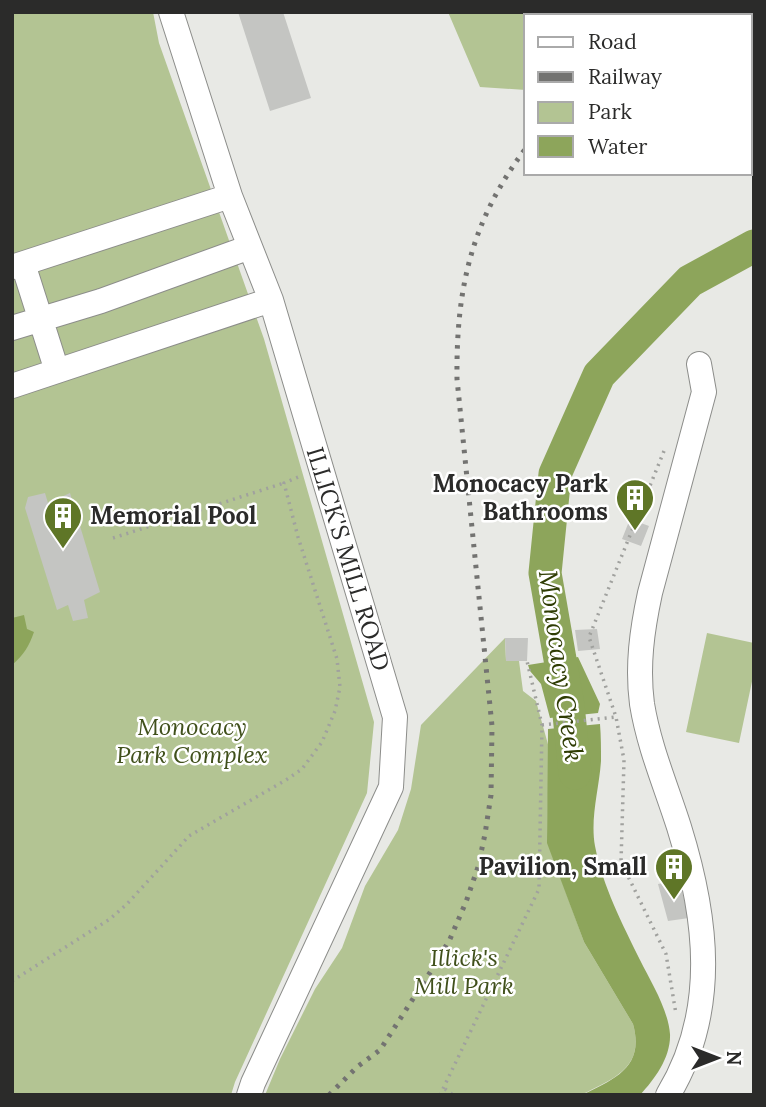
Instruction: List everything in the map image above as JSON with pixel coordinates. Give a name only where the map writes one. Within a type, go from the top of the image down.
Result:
[{"type":"street","name":"ILLICK'S MILL ROAD","points":[[171,12],[230,196],[271,300],[395,717],[391,787],[253,1083],[250,1095]]},
{"type":"street","points":[[57,371],[41,319],[18,266],[230,196]]},
{"type":"street","points":[[12,328],[101,300],[250,247]]},
{"type":"street","points":[[12,386],[271,300]]},
{"type":"street","points":[[668,1095],[683,1070],[699,1023],[703,949],[696,892],[683,841],[650,742],[642,703],[639,657],[650,593],[704,392],[699,365]]},
{"type":"path","points":[[113,538],[311,472]]},
{"type":"path","points":[[12,981],[110,919],[134,897],[189,835],[302,769],[322,742],[335,710],[340,687],[337,659],[298,537],[284,483]]},
{"type":"path","points":[[440,1095],[539,889],[542,725],[527,661]]},
{"type":"path","points":[[542,725],[616,717]]},
{"type":"path","points":[[445,1089],[453,1095]]},
{"type":"green space","name":"Monocacy Park Complex","points":[[12,12],[153,12],[159,43],[264,339],[374,722],[367,793],[231,1095],[12,1095]]},
{"type":"green space","points":[[448,12],[655,12],[524,14],[524,90],[480,87]]},
{"type":"green space","points":[[707,633],[754,643],[754,672],[739,743],[686,732]]},
{"type":"green space","name":"Illick's Mill Park","points":[[505,638],[506,660],[519,661],[523,691],[536,701],[549,748],[547,840],[584,942],[633,1024],[636,1039],[631,1061],[615,1077],[581,1095],[265,1095],[315,989],[342,948],[365,886],[398,830],[411,789],[421,725]]},
{"type":"water","points":[[24,615],[27,629],[34,632],[26,650],[12,665],[12,618]]},
{"type":"water","name":"Monocacy Creek","points":[[578,657],[600,704],[598,713],[550,718],[541,684],[528,665]]},
{"type":"water","name":"Monocacy Creek","points":[[600,724],[601,761],[594,814],[598,861],[626,932],[663,1005],[670,1034],[668,1051],[661,1067],[640,1095],[582,1095],[624,1070],[635,1051],[636,1039],[633,1024],[584,942],[547,843],[548,729]]},
{"type":"building","points":[[238,12],[283,12],[311,98],[270,111]]},
{"type":"building","name":"Memorial Pool","points":[[45,493],[48,503],[70,493],[100,592],[84,600],[88,618],[73,621],[68,605],[57,610],[25,508],[28,497]]},
{"type":"building","name":"Monocacy Park Bathrooms","points":[[630,519],[649,526],[641,546],[622,539]]},
{"type":"building","points":[[597,629],[600,649],[578,651],[575,630]]},
{"type":"building","points":[[505,638],[528,638],[527,661],[506,661]]},
{"type":"building","name":"Pavilion, Small","points":[[679,880],[689,918],[668,921],[658,884]]},
{"type":"waterway","name":"Monocacy Creek","points":[[575,773],[568,705],[545,573],[555,474],[599,375],[690,281],[754,246]]},
{"type":"railway","points":[[329,1095],[357,1067],[380,1050],[431,971],[450,939],[466,902],[478,867],[485,834],[491,795],[492,726],[457,379],[457,346],[464,286],[480,229],[507,175],[524,151]]},
{"type":"place","name":"Monocacy Park Bathrooms","points":[[635,532]]},
{"type":"place","name":"Memorial Pool","points":[[63,550]]},
{"type":"place","name":"Pavilion, Small","points":[[674,901]]}]
